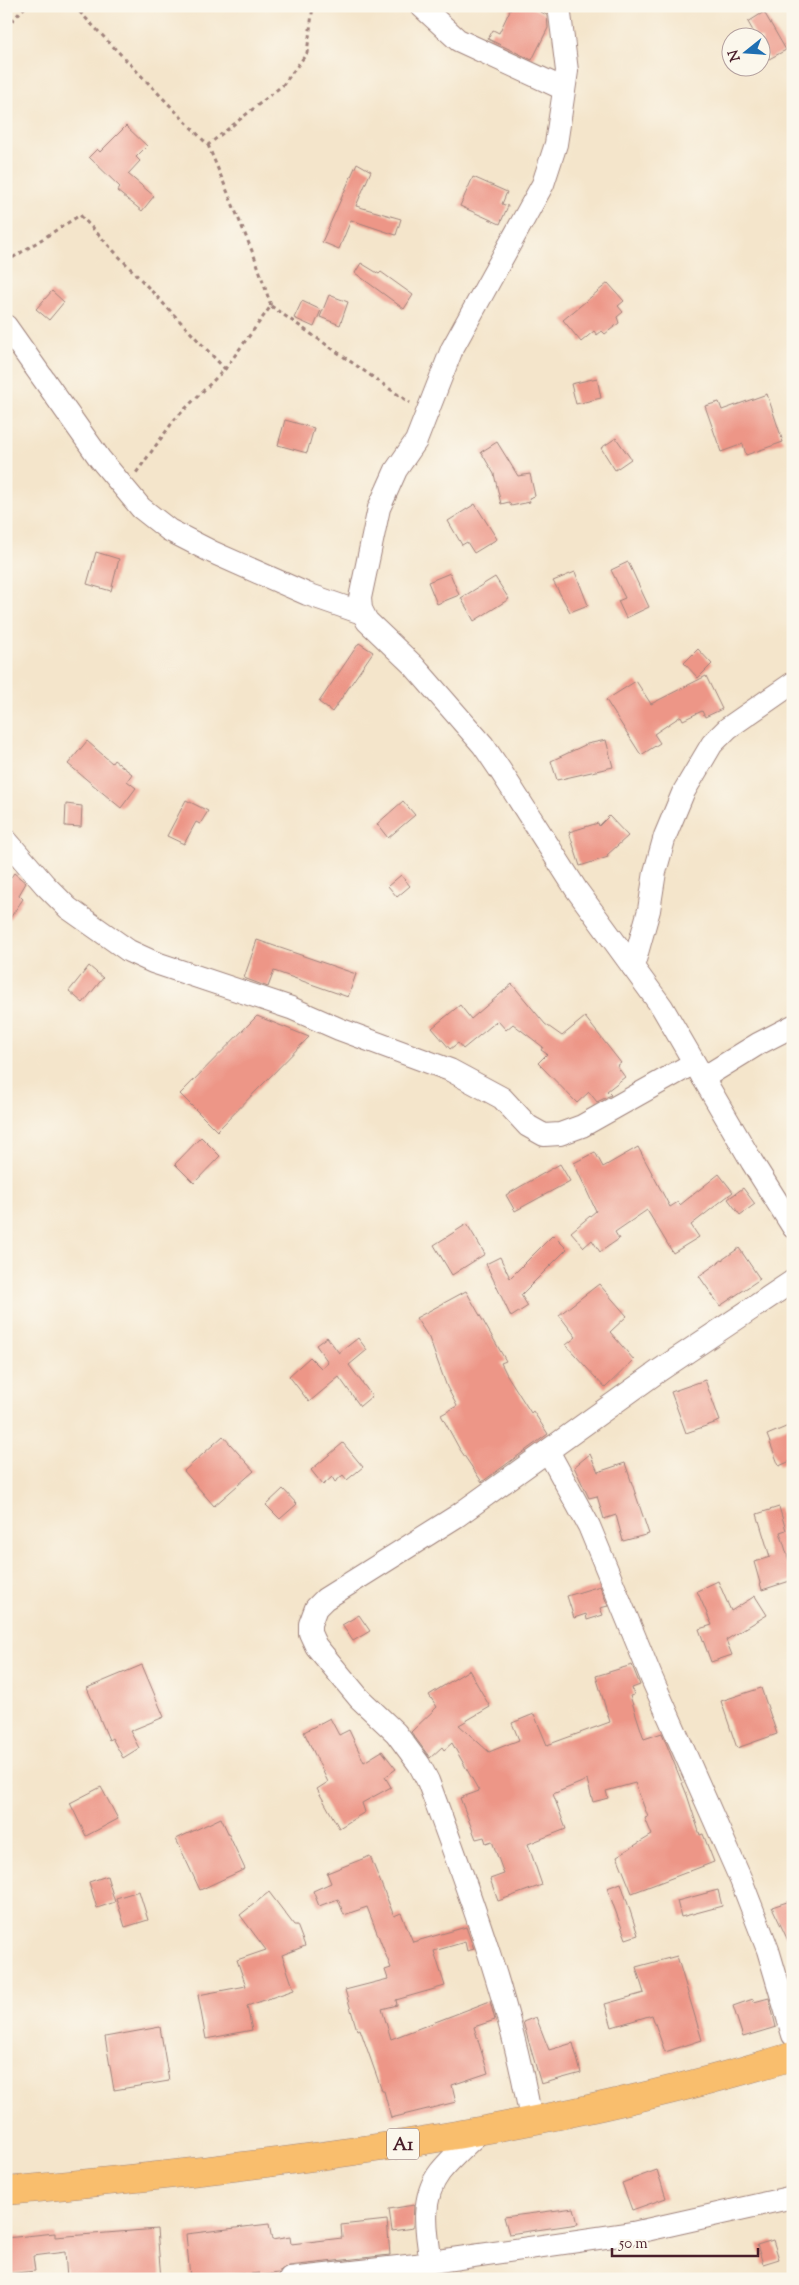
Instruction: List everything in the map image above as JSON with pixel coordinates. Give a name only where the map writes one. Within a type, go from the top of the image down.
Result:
[{"type":"highway","name":"A1","points":[[6,2191],[160,2177],[383,2147],[481,2131],[680,2088],[793,2056]]},
{"type":"street","points":[[421,6],[458,40],[564,89]]},
{"type":"street","points":[[559,6],[567,71],[556,144],[543,184],[452,349],[416,441],[396,470],[379,508],[360,598],[362,613],[377,632],[414,666],[483,745],[520,798],[576,888],[662,1007],[793,1227]]},
{"type":"street","points":[[6,326],[124,489],[141,508],[169,530],[186,539],[281,583],[362,613]]},
{"type":"street","points":[[633,967],[649,910],[655,872],[665,836],[683,793],[712,744],[728,728],[793,683]]},
{"type":"street","points":[[6,840],[68,908],[129,951],[153,962],[291,1008],[339,1029],[450,1070],[502,1098],[528,1126],[544,1135],[560,1134],[582,1126],[793,1026]]},
{"type":"street","points":[[531,2120],[523,2073],[498,1978],[428,1781],[419,1764],[396,1733],[359,1698],[316,1646],[309,1628],[312,1614],[325,1599],[442,1526],[660,1370],[793,1281]]},
{"type":"street","points":[[548,1451],[589,1526],[652,1680],[741,1880],[768,1950],[793,2035]]},
{"type":"street","points":[[422,2268],[426,2215],[432,2189],[444,2167],[481,2131]]},
{"type":"street","points":[[290,2279],[422,2268],[633,2233],[793,2197]]},
{"type":"path","points":[[6,27],[26,6]]},
{"type":"path","points":[[74,6],[208,145],[257,263],[271,306],[427,415]]},
{"type":"path","points":[[208,145],[283,85],[307,53],[314,6]]},
{"type":"path","points":[[6,262],[80,215],[225,369]]},
{"type":"path","points":[[124,489],[176,419],[225,369],[271,306]]},
{"type":"building","points":[[512,6],[529,6],[547,15],[548,28],[532,60],[488,39],[493,30],[499,33]]},
{"type":"building","points":[[764,12],[786,50],[772,57],[772,28],[751,28],[748,22]]},
{"type":"building","points":[[126,126],[147,146],[136,157],[140,161],[128,174],[154,196],[142,211],[117,191],[120,187],[89,157],[97,149],[100,152]]},
{"type":"building","points":[[357,163],[371,171],[356,206],[401,219],[396,235],[351,220],[339,249],[322,242]]},
{"type":"building","points":[[473,177],[507,192],[502,204],[508,206],[500,224],[460,206]]},
{"type":"building","points":[[361,263],[379,274],[381,272],[413,295],[404,309],[355,273]]},
{"type":"building","points":[[608,283],[624,301],[618,306],[623,312],[617,317],[619,323],[605,334],[602,331],[597,335],[594,331],[581,342],[563,320]]},
{"type":"building","points":[[52,291],[64,302],[49,320],[36,309]]},
{"type":"building","points":[[329,295],[348,302],[340,325],[320,317]]},
{"type":"building","points":[[302,301],[321,310],[314,327],[294,318]]},
{"type":"building","points":[[597,378],[601,398],[576,404],[571,384]]},
{"type":"building","points":[[767,394],[783,442],[746,455],[743,444],[721,452],[705,406],[719,402],[722,410]]},
{"type":"building","points":[[285,420],[314,428],[307,453],[278,445]]},
{"type":"building","points":[[616,438],[631,459],[615,470],[601,448]]},
{"type":"building","points":[[497,442],[518,476],[530,474],[535,496],[529,498],[530,502],[511,506],[509,502],[501,504],[494,474],[481,452]]},
{"type":"building","points":[[475,504],[497,539],[474,553],[467,542],[462,545],[448,521]]},
{"type":"building","points":[[96,552],[119,559],[111,591],[87,584]]},
{"type":"building","points":[[628,562],[649,607],[626,618],[618,601],[625,598],[611,570]]},
{"type":"building","points":[[575,572],[588,605],[570,612],[553,581]]},
{"type":"building","points":[[450,573],[459,595],[437,604],[428,582]]},
{"type":"building","points":[[495,577],[509,599],[474,621],[461,598]]},
{"type":"building","points":[[359,643],[373,652],[332,712],[319,702]]},
{"type":"building","points":[[698,649],[712,664],[698,678],[684,663]]},
{"type":"building","points":[[706,676],[722,709],[705,717],[702,711],[683,720],[681,716],[654,734],[660,743],[641,755],[606,700],[636,681],[651,704]]},
{"type":"building","points":[[606,740],[613,767],[557,780],[551,761],[587,744]]},
{"type":"building","points":[[87,741],[112,763],[114,760],[132,774],[127,781],[136,788],[121,808],[68,764]]},
{"type":"building","points":[[186,800],[208,811],[200,824],[196,822],[184,844],[167,836]]},
{"type":"building","points":[[403,801],[415,815],[388,838],[377,824]]},
{"type":"building","points":[[66,804],[82,806],[81,827],[65,826]]},
{"type":"building","points":[[609,816],[628,836],[607,855],[608,857],[580,866],[569,832],[598,823],[599,826]]},
{"type":"building","points":[[14,873],[26,883],[19,895],[23,899],[6,924],[6,884]]},
{"type":"building","points":[[401,875],[410,886],[397,897],[388,886]]},
{"type":"building","points":[[257,940],[356,974],[348,997],[274,971],[268,987],[244,978]]},
{"type":"building","points":[[89,966],[103,978],[83,1003],[69,991]]},
{"type":"building","points":[[512,984],[545,1024],[562,1036],[585,1017],[621,1063],[617,1066],[625,1077],[607,1091],[611,1095],[597,1102],[589,1092],[577,1103],[538,1063],[547,1054],[541,1050],[543,1047],[513,1024],[506,1030],[498,1021],[496,1022],[463,1049],[458,1043],[450,1049],[432,1028],[460,1005],[471,1019]]},
{"type":"building","points":[[257,1016],[309,1037],[217,1131],[180,1094]]},
{"type":"building","points":[[201,1137],[220,1156],[194,1183],[175,1164]]},
{"type":"building","points":[[638,1147],[670,1207],[678,1202],[680,1205],[719,1174],[733,1192],[691,1225],[699,1237],[673,1253],[647,1210],[615,1232],[619,1239],[600,1252],[592,1240],[584,1247],[571,1232],[596,1211],[574,1163],[595,1152],[603,1167]]},
{"type":"building","points":[[560,1164],[570,1181],[515,1211],[506,1195]]},
{"type":"building","points":[[743,1188],[755,1204],[740,1215],[728,1199]]},
{"type":"building","points":[[467,1224],[485,1254],[452,1275],[434,1245]]},
{"type":"building","points":[[553,1235],[567,1249],[521,1295],[528,1306],[511,1317],[486,1264],[500,1257],[510,1278]]},
{"type":"building","points":[[739,1248],[760,1279],[720,1306],[699,1276]]},
{"type":"building","points":[[599,1284],[627,1316],[610,1332],[634,1360],[605,1388],[566,1345],[576,1337],[559,1315]]},
{"type":"building","points":[[466,1291],[506,1361],[501,1363],[507,1375],[531,1413],[533,1411],[548,1434],[482,1482],[459,1448],[441,1415],[457,1406],[447,1387],[429,1338],[416,1318]]},
{"type":"building","points":[[327,1337],[339,1353],[358,1338],[367,1350],[349,1365],[372,1396],[360,1406],[339,1377],[309,1402],[289,1376],[310,1357],[321,1368],[328,1362],[316,1345]]},
{"type":"building","points":[[705,1380],[720,1421],[686,1433],[671,1392]]},
{"type":"building","points":[[793,1424],[793,1460],[779,1466],[767,1435]]},
{"type":"building","points":[[223,1436],[254,1471],[214,1506],[184,1471]]},
{"type":"building","points":[[343,1443],[363,1467],[347,1480],[343,1475],[335,1482],[332,1477],[323,1485],[311,1470]]},
{"type":"building","points":[[590,1454],[598,1472],[625,1463],[649,1534],[623,1541],[616,1515],[604,1519],[597,1496],[589,1498],[574,1467]]},
{"type":"building","points":[[283,1489],[297,1504],[280,1519],[266,1505]]},
{"type":"building","points":[[779,1507],[786,1530],[780,1532],[793,1573],[793,1580],[762,1590],[754,1562],[770,1557],[757,1514]]},
{"type":"building","points":[[718,1581],[731,1611],[755,1596],[767,1615],[726,1640],[732,1655],[711,1662],[699,1629],[712,1625],[697,1591]]},
{"type":"building","points":[[600,1586],[608,1606],[600,1608],[603,1615],[587,1620],[586,1614],[574,1618],[567,1596]]},
{"type":"building","points":[[359,1615],[370,1631],[353,1641],[342,1625]]},
{"type":"building","points":[[142,1665],[164,1717],[130,1731],[139,1748],[123,1758],[112,1738],[109,1740],[87,1688]]},
{"type":"building","points":[[632,1665],[640,1685],[632,1688],[634,1695],[630,1696],[644,1739],[662,1733],[687,1795],[700,1835],[703,1834],[714,1862],[632,1893],[617,1856],[652,1835],[645,1818],[648,1817],[635,1783],[606,1791],[608,1798],[593,1802],[587,1780],[553,1794],[566,1829],[528,1844],[542,1885],[498,1901],[490,1879],[504,1874],[492,1841],[486,1843],[484,1837],[476,1839],[460,1798],[479,1791],[452,1743],[444,1750],[442,1747],[430,1758],[411,1732],[437,1707],[429,1695],[469,1670],[490,1707],[459,1725],[489,1752],[519,1740],[512,1723],[534,1714],[547,1745],[610,1722],[596,1676]]},
{"type":"building","points":[[761,1688],[777,1734],[737,1748],[721,1701]]},
{"type":"building","points":[[330,1718],[339,1735],[349,1730],[364,1762],[382,1751],[396,1769],[385,1777],[391,1787],[362,1803],[365,1812],[339,1828],[317,1789],[328,1782],[304,1732]]},
{"type":"building","points":[[101,1787],[118,1819],[86,1836],[70,1803]]},
{"type":"building","points":[[221,1818],[245,1869],[200,1890],[176,1839]]},
{"type":"building","points":[[370,1856],[394,1916],[401,1913],[413,1942],[466,1927],[474,1949],[467,1951],[465,1942],[434,1951],[445,1986],[396,2000],[397,2005],[382,2009],[391,2039],[490,2001],[495,2020],[474,2027],[488,2073],[452,2085],[456,2102],[391,2118],[384,2091],[382,2091],[360,2029],[357,2030],[345,1990],[388,1979],[385,1970],[391,1968],[367,1907],[344,1915],[338,1899],[319,1906],[313,1891],[331,1883],[327,1873]]},
{"type":"building","points":[[107,1876],[115,1902],[97,1908],[89,1882]]},
{"type":"building","points":[[621,1883],[638,1935],[626,1939],[607,1888]]},
{"type":"building","points":[[718,1890],[722,1906],[681,1917],[677,1901]]},
{"type":"building","points":[[139,1891],[148,1920],[125,1927],[116,1898]]},
{"type":"building","points":[[269,1892],[294,1925],[297,1925],[305,1946],[282,1955],[294,1990],[247,2006],[252,2030],[206,2039],[198,1995],[246,1986],[237,1960],[266,1950],[240,1915]]},
{"type":"building","points":[[793,1900],[793,1951],[772,1907]]},
{"type":"building","points":[[677,1956],[702,2040],[665,2052],[652,2015],[612,2027],[605,2004],[644,1993],[636,1967]]},
{"type":"building","points":[[769,1998],[776,2027],[743,2037],[733,2006],[753,1999],[754,2002]]},
{"type":"building","points":[[536,2017],[549,2050],[573,2043],[581,2073],[541,2084],[523,2022]]},
{"type":"building","points":[[160,2027],[169,2081],[114,2090],[105,2037]]},
{"type":"building","points":[[657,2170],[666,2198],[632,2210],[622,2183]]},
{"type":"building","points":[[414,2205],[413,2228],[392,2231],[389,2209]]},
{"type":"building","points":[[574,2208],[578,2224],[509,2234],[504,2217]]},
{"type":"building","points":[[387,2220],[390,2255],[289,2266],[278,2273],[260,2276],[259,2273],[243,2275],[242,2273],[190,2277],[186,2234],[269,2224],[272,2240],[290,2237],[291,2244],[342,2238],[341,2225]]},
{"type":"building","points":[[157,2229],[161,2279],[67,2279],[65,2252],[33,2256],[35,2271],[6,2274],[6,2238],[55,2233],[55,2237]]},
{"type":"building","points":[[773,2240],[779,2259],[763,2264],[757,2245]]}]
